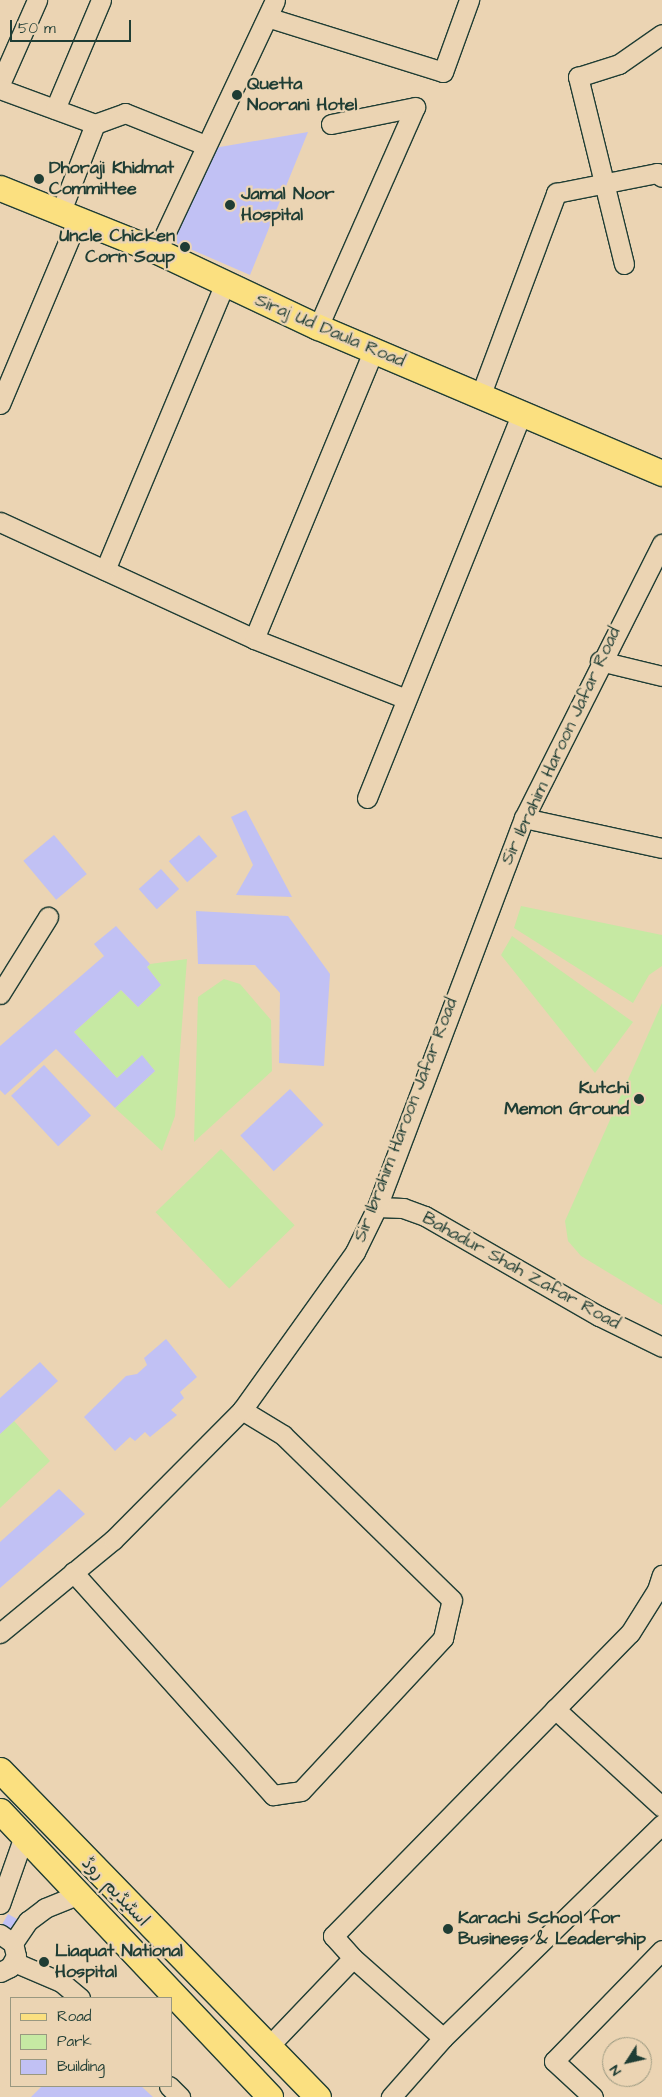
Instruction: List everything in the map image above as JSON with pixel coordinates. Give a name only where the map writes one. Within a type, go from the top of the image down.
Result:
[{"type":"main road","name":"Siraj Ud Daula Road","points":[[0,188],[69,214],[157,251],[224,285],[318,327],[481,394],[662,473]]},
{"type":"main road","name":"اسٹیڈیم روڈ","points":[[2,1770],[268,2048],[318,2097]]},
{"type":"main road","name":"اسٹیڈیم روڈ","points":[[0,1811],[270,2097]]},
{"type":"main road","points":[[246,2073],[268,2048]]},
{"type":"street","points":[[0,84],[37,0]]},
{"type":"street","points":[[54,109],[101,0]]},
{"type":"street","points":[[157,251],[205,145],[273,9],[443,72],[469,0]]},
{"type":"street","points":[[624,264],[578,77],[619,64],[662,34]]},
{"type":"street","points":[[0,89],[95,124],[124,113],[205,145]]},
{"type":"street","points":[[318,327],[415,107],[332,124]]},
{"type":"street","points":[[0,404],[69,214],[95,124]]},
{"type":"street","points":[[481,394],[556,193],[658,173],[662,177]]},
{"type":"street","points":[[104,570],[224,285]]},
{"type":"street","points":[[254,639],[373,351]]},
{"type":"street","points":[[366,798],[522,413]]},
{"type":"street","points":[[0,522],[254,639],[406,699]]},
{"type":"street","name":"Sir Ibrahim Haroon Jafar Road","points":[[1,1632],[113,1540],[242,1410],[355,1252],[377,1207],[427,1064],[524,818],[600,661],[662,544]]},
{"type":"street","points":[[600,661],[662,676]]},
{"type":"street","points":[[524,818],[662,848]]},
{"type":"street","points":[[0,994],[48,917]]},
{"type":"street","name":"Bahadur Shah Zafar Road","points":[[377,1207],[403,1208],[425,1216],[599,1316],[662,1347]]},
{"type":"street","points":[[73,1572],[273,1795],[301,1791],[443,1638],[452,1600],[282,1435],[242,1410]]},
{"type":"street","points":[[443,2038],[353,1958],[333,1936],[630,1633],[657,1590],[662,1575]]},
{"type":"street","points":[[555,1709],[662,1807]]},
{"type":"street","points":[[391,2097],[443,2038],[662,1824]]},
{"type":"street","points":[[0,1904],[24,1836]]},
{"type":"street","points":[[79,1894],[45,1908],[6,1938],[7,1967],[54,1978],[79,1997]]},
{"type":"street","points":[[593,2097],[554,2061],[662,1950]]},
{"type":"street","points":[[268,2048],[353,1958]]},
{"type":"street","points":[[169,2087],[180,2097]]},
{"type":"green space","points":[[521,906],[662,935],[662,966],[649,975],[633,1003],[514,928]]},
{"type":"green space","points":[[512,936],[633,1022],[595,1073],[501,955]]},
{"type":"green space","points":[[187,959],[175,1116],[162,1151],[115,1108],[155,1071],[142,1056],[117,1078],[74,1032],[121,990],[138,1007],[161,985],[147,967],[150,964]]},
{"type":"green space","points":[[224,979],[240,984],[271,1020],[272,1071],[194,1142],[198,997]]},
{"type":"green space","name":"Kutchi Memon Ground","points":[[662,1003],[662,1305],[581,1256],[568,1241],[565,1221]]},
{"type":"green space","points":[[221,1149],[295,1225],[229,1288],[156,1212]]},
{"type":"green space","points":[[14,1421],[50,1461],[0,1508],[0,1434]]},
{"type":"building","name":"Jamal Noor Hospital","points":[[308,132],[250,275],[174,242],[214,148]]},
{"type":"building","points":[[246,810],[292,897],[236,895],[253,865],[231,817]]},
{"type":"building","points":[[54,835],[87,874],[56,900],[23,861]]},
{"type":"building","points":[[199,835],[217,856],[187,882],[169,861]]},
{"type":"building","points":[[161,869],[179,889],[157,909],[139,889]]},
{"type":"building","points":[[196,911],[288,916],[330,974],[324,1066],[279,1063],[280,993],[255,965],[198,964]]},
{"type":"building","points":[[116,926],[150,964],[147,967],[161,985],[138,1007],[121,990],[74,1032],[117,1078],[142,1055],[155,1071],[115,1108],[56,1049],[5,1095],[0,1090],[0,1046],[104,956],[94,944]]},
{"type":"building","points":[[44,1065],[91,1115],[58,1146],[11,1096]]},
{"type":"building","points":[[290,1089],[323,1125],[274,1171],[240,1135]]},
{"type":"building","points":[[166,1339],[197,1377],[180,1392],[184,1398],[171,1410],[177,1415],[150,1437],[145,1432],[135,1441],[130,1437],[115,1451],[84,1417],[126,1376],[137,1374],[147,1365],[144,1358]]},
{"type":"building","points":[[40,1362],[58,1381],[0,1434],[0,1398]]},
{"type":"building","points":[[59,1489],[85,1514],[0,1588],[0,1542]]},
{"type":"building","points":[[8,1914],[19,1920],[13,1932],[2,1925]]},
{"type":"building","points":[[41,2087],[142,2087],[153,2097],[31,2097]]},
{"type":"place","name":"Quetta Noorani Hotel","points":[[237,95]]},
{"type":"place","name":"Dhoraji Khidmat Committee","points":[[39,179]]},
{"type":"place","name":"Jamal Noor Hospital","points":[[230,205]]},
{"type":"place","name":"Uncle Chicken Corn Soup","points":[[185,247]]},
{"type":"place","name":"Kutchi Memon Ground","points":[[639,1099]]},
{"type":"place","name":"Karachi School for Business & Leadership","points":[[448,1929]]},
{"type":"place","name":"Liaquat National Hospital","points":[[44,1962]]}]
